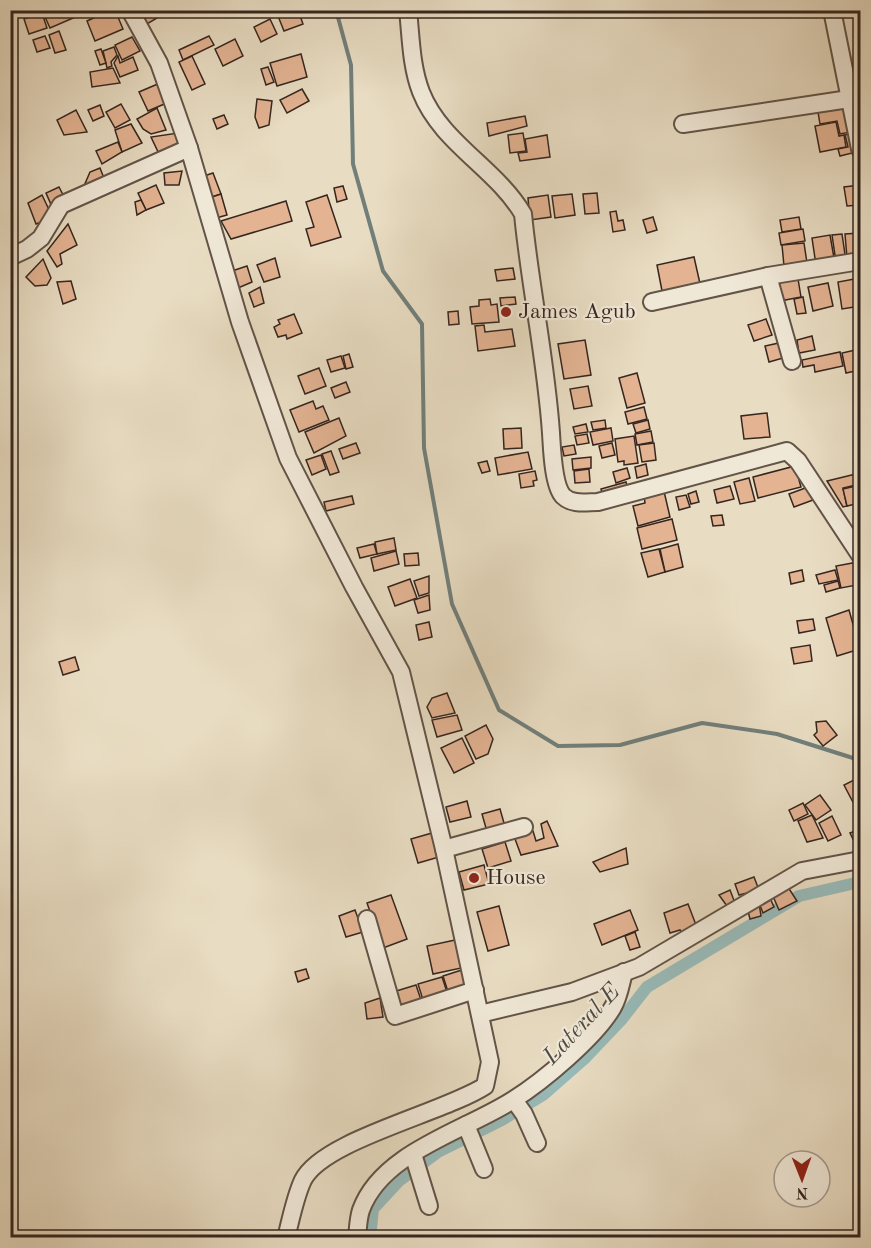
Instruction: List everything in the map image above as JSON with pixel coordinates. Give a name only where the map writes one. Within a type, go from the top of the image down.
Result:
[{"type":"street","points":[[130,10],[159,63],[189,148],[240,322],[288,458],[354,587],[401,672],[444,849],[490,1062],[485,1086],[466,1098],[349,1144],[315,1164],[303,1180],[286,1238]]},
{"type":"street","points":[[408,10],[413,67],[430,110],[443,128],[512,195],[523,214],[547,379],[557,483],[562,495],[575,503],[598,502],[788,451],[798,461],[861,555]]},
{"type":"street","points":[[832,10],[861,149]]},
{"type":"street","points":[[683,124],[849,99]]},
{"type":"street","points":[[10,257],[27,249],[41,238],[61,205],[189,148]]},
{"type":"street","points":[[652,302],[768,276],[861,261]]},
{"type":"street","points":[[768,276],[792,361]]},
{"type":"street","points":[[444,849],[524,827]]},
{"type":"street","points":[[480,1014],[572,992],[639,967],[802,871],[861,860]]},
{"type":"street","points":[[368,919],[395,1016],[475,990]]},
{"type":"street","points":[[357,1238],[361,1211],[370,1192],[386,1173],[415,1161],[518,1106],[581,1045],[613,1007],[624,972]]},
{"type":"street","points":[[518,1106],[537,1143]]},
{"type":"street","points":[[470,1132],[484,1169]]},
{"type":"street","points":[[415,1161],[429,1206]]},
{"type":"building","points":[[42,10],[78,10],[80,15],[50,28]]},
{"type":"building","points":[[115,10],[123,29],[95,41],[87,21]]},
{"type":"building","points":[[140,10],[153,10],[157,18],[147,24]]},
{"type":"building","points":[[298,10],[303,24],[284,31],[278,16]]},
{"type":"building","points":[[42,13],[47,28],[29,34],[24,19]]},
{"type":"building","points":[[270,19],[277,34],[261,42],[254,27]]},
{"type":"building","points":[[59,31],[66,50],[55,53],[49,35]]},
{"type":"building","points":[[45,36],[50,48],[37,52],[33,40]]},
{"type":"building","points":[[209,36],[214,45],[183,60],[179,50]]},
{"type":"building","points":[[132,37],[140,51],[122,60],[115,45]]},
{"type":"building","points":[[235,39],[243,56],[223,66],[215,49]]},
{"type":"building","points":[[114,47],[117,55],[111,62],[112,66],[107,68],[103,51]]},
{"type":"building","points":[[101,49],[106,63],[100,65],[95,51]]},
{"type":"building","points":[[301,54],[307,77],[277,86],[270,63]]},
{"type":"building","points":[[118,56],[120,63],[133,57],[138,70],[120,77],[114,63]]},
{"type":"building","points":[[192,56],[205,84],[192,90],[179,62]]},
{"type":"building","points":[[268,67],[274,82],[266,85],[261,69]]},
{"type":"building","points":[[113,68],[120,83],[92,87],[90,72]]},
{"type":"building","points":[[160,83],[169,102],[148,111],[139,92]]},
{"type":"building","points":[[302,89],[309,101],[287,113],[280,100]]},
{"type":"building","points":[[257,99],[272,101],[269,125],[259,128],[255,117]]},
{"type":"building","points":[[121,104],[130,120],[115,128],[106,112]]},
{"type":"building","points":[[100,105],[104,116],[93,121],[88,110]]},
{"type":"building","points":[[846,107],[851,132],[840,134],[837,121],[820,124],[818,112]]},
{"type":"building","points":[[157,108],[166,130],[151,134],[143,129],[137,119]]},
{"type":"building","points":[[76,110],[87,132],[64,135],[57,120]]},
{"type":"building","points":[[224,115],[228,124],[217,129],[213,119]]},
{"type":"building","points":[[525,116],[527,126],[489,136],[487,123]]},
{"type":"building","points":[[836,122],[839,136],[844,135],[846,147],[820,152],[815,126]]},
{"type":"building","points":[[131,124],[142,143],[122,152],[115,130]]},
{"type":"building","points":[[178,133],[178,151],[161,158],[151,137]]},
{"type":"building","points":[[523,133],[526,151],[510,153],[508,135]]},
{"type":"building","points":[[852,133],[856,152],[840,156],[838,149],[848,147],[845,135]]},
{"type":"building","points":[[547,135],[550,157],[520,161],[518,153],[527,152],[525,139]]},
{"type":"building","points":[[118,142],[122,152],[102,164],[96,151]]},
{"type":"building","points":[[100,168],[109,191],[84,186],[90,172]]},
{"type":"building","points":[[182,171],[179,185],[165,185],[164,173]]},
{"type":"building","points":[[213,173],[221,194],[209,198],[204,176]]},
{"type":"building","points":[[156,185],[164,203],[146,210],[138,193]]},
{"type":"building","points":[[860,185],[860,205],[847,206],[844,187]]},
{"type":"building","points":[[343,186],[347,199],[337,202],[334,188]]},
{"type":"building","points":[[59,187],[70,208],[57,218],[46,193]]},
{"type":"building","points":[[597,193],[599,213],[585,214],[583,194]]},
{"type":"building","points":[[221,194],[227,215],[216,218],[209,198]]},
{"type":"building","points":[[572,194],[575,215],[555,218],[552,196]]},
{"type":"building","points":[[42,195],[53,218],[36,224],[28,203]]},
{"type":"building","points":[[327,195],[341,237],[311,246],[306,229],[314,227],[306,202]]},
{"type":"building","points":[[548,195],[551,217],[530,220],[528,198]]},
{"type":"building","points":[[141,200],[146,210],[137,215],[135,202]]},
{"type":"building","points":[[286,201],[292,221],[231,239],[221,221]]},
{"type":"building","points":[[616,211],[618,221],[623,220],[625,230],[613,232],[610,212]]},
{"type":"building","points":[[653,217],[657,230],[647,233],[643,220]]},
{"type":"building","points":[[799,217],[801,229],[782,232],[780,220]]},
{"type":"building","points":[[68,224],[77,245],[60,254],[62,264],[57,267],[47,251]]},
{"type":"building","points":[[803,229],[805,241],[781,245],[779,233]]},
{"type":"building","points":[[860,233],[860,257],[847,258],[845,234]]},
{"type":"building","points":[[842,234],[846,261],[836,262],[832,235]]},
{"type":"building","points":[[830,235],[834,258],[816,265],[812,238]]},
{"type":"building","points":[[804,243],[807,263],[784,266],[782,245]]},
{"type":"building","points":[[694,257],[701,288],[663,296],[657,265]]},
{"type":"building","points":[[275,258],[280,277],[264,282],[257,265]]},
{"type":"building","points":[[43,259],[51,278],[47,285],[35,286],[26,277]]},
{"type":"building","points":[[247,266],[252,282],[238,288],[232,271]]},
{"type":"building","points":[[513,268],[515,279],[497,281],[495,270]]},
{"type":"building","points":[[860,278],[860,306],[842,309],[838,282]]},
{"type":"building","points":[[798,279],[801,297],[780,301],[777,283]]},
{"type":"building","points":[[71,281],[76,299],[63,304],[57,282]]},
{"type":"building","points":[[828,283],[833,306],[813,311],[808,287]]},
{"type":"building","points":[[260,287],[264,303],[254,307],[249,293]]},
{"type":"building","points":[[515,297],[516,304],[501,306],[500,298]]},
{"type":"building","points":[[803,297],[806,313],[797,314],[794,299]]},
{"type":"building","points":[[490,299],[491,305],[497,304],[499,322],[472,324],[470,307],[479,306],[479,300]]},
{"type":"building","points":[[458,311],[459,324],[449,325],[448,312]]},
{"type":"building","points":[[294,314],[302,333],[287,339],[286,335],[278,337],[274,327],[280,324],[278,320]]},
{"type":"building","points":[[766,319],[772,335],[754,341],[748,325]]},
{"type":"building","points":[[484,325],[485,332],[512,329],[515,346],[478,351],[475,326]]},
{"type":"building","points":[[812,336],[815,350],[799,353],[797,340]]},
{"type":"building","points":[[585,340],[591,375],[564,379],[558,344]]},
{"type":"building","points":[[779,343],[783,358],[769,362],[765,346]]},
{"type":"building","points":[[860,349],[860,370],[846,373],[842,353]]},
{"type":"building","points":[[840,352],[843,366],[815,372],[814,365],[803,367],[802,360]]},
{"type":"building","points":[[349,354],[353,367],[346,369],[343,356]]},
{"type":"building","points":[[341,356],[345,368],[331,372],[327,360]]},
{"type":"building","points":[[319,368],[326,386],[305,394],[298,376]]},
{"type":"building","points":[[637,373],[645,403],[627,408],[619,378]]},
{"type":"building","points":[[346,382],[350,392],[335,398],[331,388]]},
{"type":"building","points":[[588,386],[592,406],[574,409],[570,389]]},
{"type":"building","points":[[313,401],[316,409],[323,406],[329,420],[299,432],[290,410]]},
{"type":"building","points":[[644,407],[647,419],[628,424],[625,412]]},
{"type":"building","points":[[767,413],[770,437],[744,439],[741,416]]},
{"type":"building","points":[[339,418],[346,436],[314,453],[305,432]]},
{"type":"building","points":[[605,420],[606,428],[593,430],[591,422]]},
{"type":"building","points":[[648,420],[650,429],[636,433],[633,424]]},
{"type":"building","points":[[586,424],[588,432],[575,434],[573,427]]},
{"type":"building","points":[[521,428],[522,448],[504,449],[503,429]]},
{"type":"building","points":[[611,428],[613,441],[593,445],[590,432]]},
{"type":"building","points":[[651,431],[653,442],[637,445],[635,434]]},
{"type":"building","points":[[587,434],[589,443],[577,445],[575,436]]},
{"type":"building","points":[[634,436],[638,463],[624,465],[624,461],[618,462],[615,439]]},
{"type":"building","points":[[356,443],[360,453],[343,459],[339,449]]},
{"type":"building","points":[[612,443],[615,455],[602,458],[599,446]]},
{"type":"building","points":[[654,443],[656,460],[642,462],[639,445]]},
{"type":"building","points":[[574,445],[576,454],[564,456],[562,447]]},
{"type":"building","points":[[331,451],[339,472],[330,475],[322,454]]},
{"type":"building","points":[[528,452],[532,469],[498,475],[495,458]]},
{"type":"building","points":[[321,455],[326,469],[312,475],[306,460]]},
{"type":"building","points":[[591,457],[591,468],[573,470],[572,459]]},
{"type":"building","points":[[487,461],[490,471],[482,473],[478,463]]},
{"type":"building","points":[[646,464],[648,475],[637,478],[635,467]]},
{"type":"building","points":[[795,466],[801,487],[758,498],[753,477]]},
{"type":"building","points":[[627,468],[630,478],[616,483],[613,472]]},
{"type":"building","points":[[589,469],[590,482],[575,483],[574,471]]},
{"type":"building","points":[[535,471],[537,480],[533,481],[534,486],[521,488],[519,474]]},
{"type":"building","points":[[860,473],[860,484],[843,488],[847,506],[843,507],[827,481]]},
{"type":"building","points":[[749,478],[755,501],[740,504],[734,482]]},
{"type":"building","points":[[626,482],[628,490],[603,497],[601,489]]},
{"type":"building","points":[[860,485],[860,503],[847,506],[843,489]]},
{"type":"building","points":[[730,486],[734,499],[717,503],[714,490]]},
{"type":"building","points":[[663,487],[670,517],[638,526],[633,506],[645,503],[644,496]]},
{"type":"building","points":[[808,487],[813,500],[794,507],[789,494]]},
{"type":"building","points":[[696,491],[699,502],[691,504],[688,494]]},
{"type":"building","points":[[686,495],[690,507],[679,510],[676,497]]},
{"type":"building","points":[[352,496],[354,504],[326,511],[324,502]]},
{"type":"building","points":[[722,515],[724,525],[713,526],[711,516]]},
{"type":"building","points":[[672,519],[677,540],[642,549],[637,528]]},
{"type":"building","points":[[394,538],[396,550],[377,554],[375,542]]},
{"type":"building","points":[[374,544],[377,554],[360,558],[357,548]]},
{"type":"building","points":[[678,544],[683,567],[665,572],[660,549]]},
{"type":"building","points":[[659,549],[665,572],[648,577],[641,553]]},
{"type":"building","points":[[396,551],[399,564],[374,571],[371,558]]},
{"type":"building","points":[[418,553],[419,565],[405,566],[404,554]]},
{"type":"building","points":[[858,562],[860,580],[856,581],[857,585],[841,588],[836,566]]},
{"type":"building","points":[[802,570],[804,581],[791,584],[789,573]]},
{"type":"building","points":[[835,570],[838,580],[819,584],[816,575]]},
{"type":"building","points":[[429,576],[429,593],[419,596],[414,581]]},
{"type":"building","points":[[410,579],[417,598],[395,606],[388,587]]},
{"type":"building","points":[[838,581],[840,588],[826,592],[824,585]]},
{"type":"building","points":[[429,595],[430,610],[418,613],[414,600]]},
{"type":"building","points":[[849,610],[860,649],[837,656],[826,618]]},
{"type":"building","points":[[813,619],[815,630],[799,633],[797,621]]},
{"type":"building","points":[[429,622],[432,637],[419,640],[416,625]]},
{"type":"building","points":[[810,645],[812,661],[794,664],[791,648]]},
{"type":"building","points":[[75,657],[79,670],[63,675],[59,662]]},
{"type":"building","points":[[447,693],[455,713],[432,718],[427,707],[432,698]]},
{"type":"building","points":[[457,715],[462,730],[437,737],[432,720]]},
{"type":"building","points":[[826,721],[837,735],[823,746],[814,735],[817,732],[816,722]]},
{"type":"building","points":[[486,725],[493,739],[488,754],[476,759],[465,736]]},
{"type":"building","points":[[462,738],[474,763],[454,773],[441,748]]},
{"type":"building","points":[[860,777],[860,803],[855,806],[844,785]]},
{"type":"building","points":[[820,795],[831,810],[816,820],[805,805]]},
{"type":"building","name":"House","points":[[467,801],[471,817],[450,822],[446,807]]},
{"type":"building","points":[[803,803],[808,814],[794,821],[789,810]]},
{"type":"building","points":[[500,809],[506,830],[488,835],[482,814]]},
{"type":"building","points":[[812,815],[823,838],[807,842],[798,821]]},
{"type":"building","points":[[832,816],[841,835],[828,841],[819,823]]},
{"type":"building","points":[[547,821],[558,846],[521,855],[515,839],[533,831],[536,841],[544,838],[541,824]]},
{"type":"building","points":[[858,830],[860,835],[859,852],[850,833]]},
{"type":"building","points":[[432,833],[439,857],[418,863],[411,839]]},
{"type":"building","name":"House","points":[[505,842],[511,861],[488,868],[482,849]]},
{"type":"building","points":[[626,848],[628,864],[600,872],[593,862]]},
{"type":"building","name":"House","points":[[484,865],[489,884],[464,890],[459,872]]},
{"type":"building","points":[[754,877],[759,890],[739,895],[735,884]]},
{"type":"building","points":[[786,884],[797,901],[779,910],[772,894]]},
{"type":"building","points":[[730,890],[735,903],[727,906],[719,895]]},
{"type":"building","points":[[391,895],[407,939],[383,948],[367,903]]},
{"type":"building","points":[[770,898],[774,907],[763,913],[759,903]]},
{"type":"building","points":[[759,903],[761,916],[750,919],[748,911]]},
{"type":"building","points":[[688,904],[696,925],[682,933],[680,930],[670,933],[664,913]]},
{"type":"building","points":[[499,906],[509,945],[488,951],[477,912]]},
{"type":"building","points":[[355,910],[363,932],[346,937],[339,916]]},
{"type":"building","points":[[630,910],[638,930],[602,945],[594,924]]},
{"type":"building","points":[[635,932],[640,947],[630,950],[625,936]]},
{"type":"building","points":[[460,939],[466,967],[433,974],[427,946]]},
{"type":"building","points":[[306,969],[309,978],[298,982],[295,972]]},
{"type":"building","points":[[465,969],[472,987],[449,995],[443,976]]},
{"type":"building","points":[[442,977],[448,995],[424,1003],[418,984]]},
{"type":"building","points":[[416,985],[422,1003],[399,1010],[393,992]]},
{"type":"building","points":[[380,998],[383,1017],[367,1019],[365,1003]]},
{"type":"waterway","points":[[336,10],[351,65],[353,164],[383,271],[422,324],[424,448],[452,604],[499,710],[558,746],[620,745],[702,723],[777,734],[853,758],[860,767]]},
{"type":"waterway","name":"Lateral E","points":[[370,1238],[373,1209],[399,1181],[438,1152],[502,1120],[543,1095],[584,1059],[622,1019],[647,987],[799,896],[860,882]]},
{"type":"place","name":"James Agub","points":[[506,312]]},
{"type":"place","name":"House","points":[[474,878]]}]
